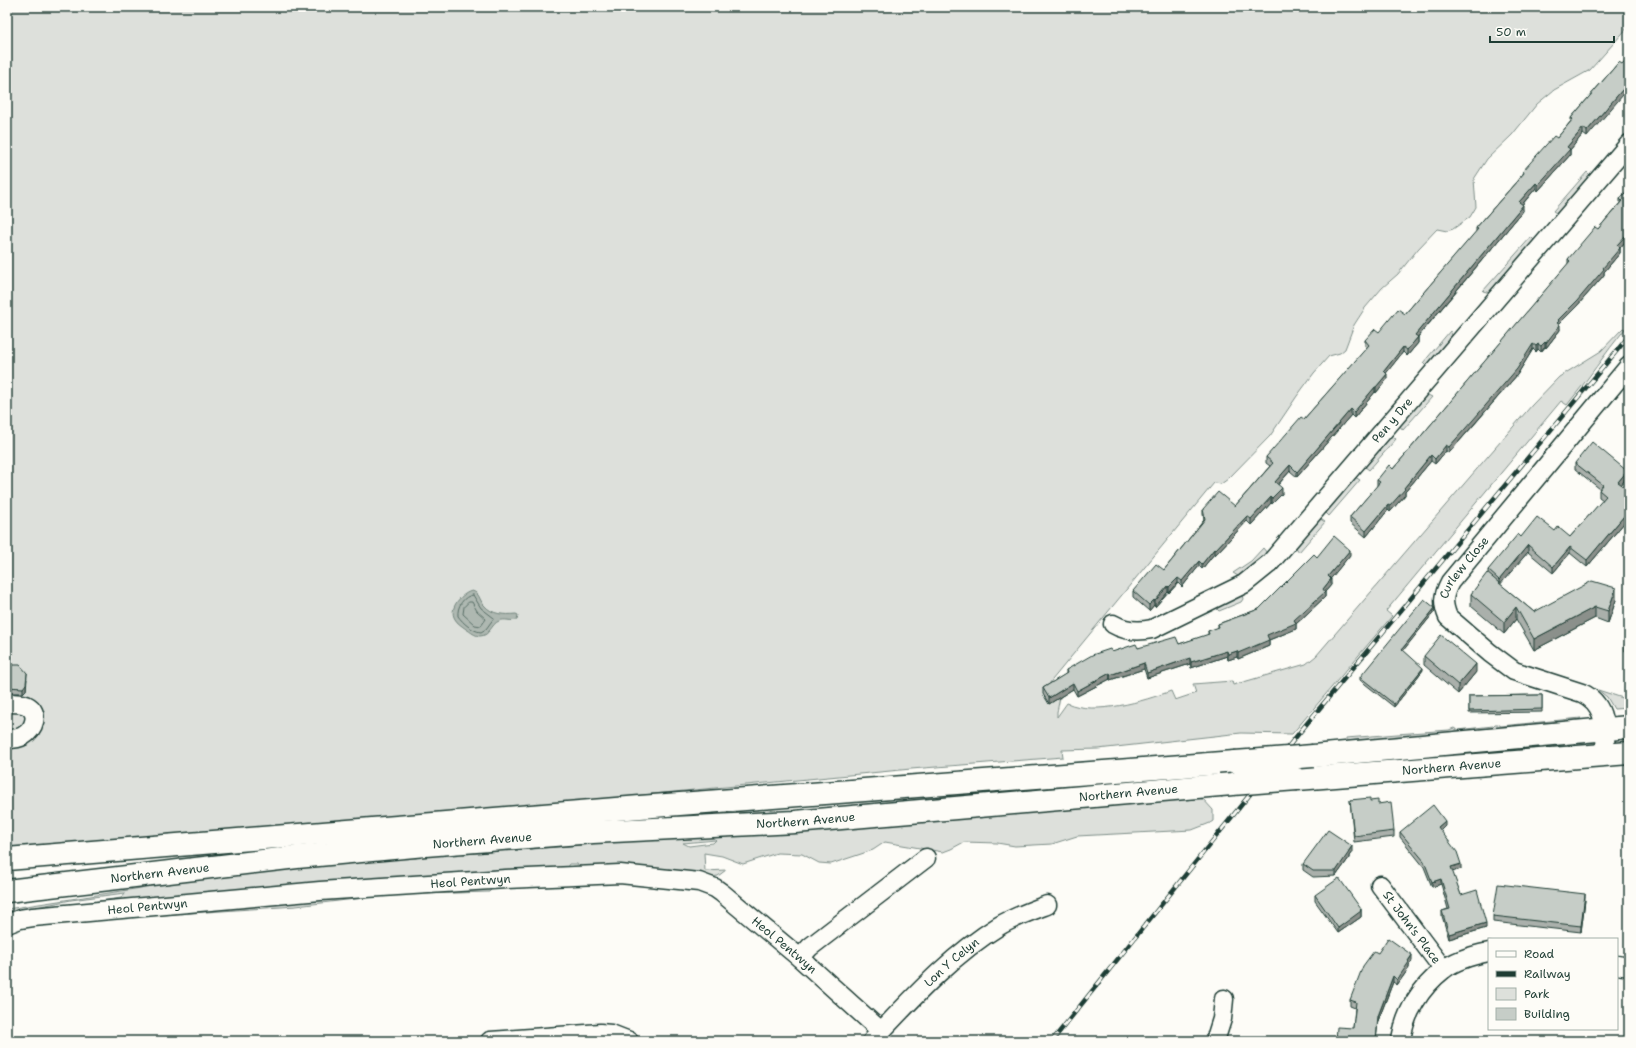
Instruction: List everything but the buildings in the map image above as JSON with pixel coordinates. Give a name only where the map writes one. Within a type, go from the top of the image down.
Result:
[{"type":"highway","name":"Northern Avenue","points":[[7,859],[632,808],[1313,756],[1629,727]]},
{"type":"highway","name":"Northern Avenue","points":[[7,891],[296,857],[425,845],[593,832],[795,822],[1220,785],[1629,754]]},
{"type":"highway","points":[[7,903],[73,884]]},
{"type":"street","name":"Pen y Dre","points":[[1112,624],[1119,628],[1132,630],[1141,631],[1152,629],[1244,584],[1270,563],[1629,144]]},
{"type":"street","name":"Curlew Close","points":[[1606,755],[1604,729],[1600,711],[1592,699],[1582,693],[1514,671],[1448,617],[1444,609],[1443,600],[1445,591],[1450,582],[1629,366]]},
{"type":"street","points":[[7,703],[27,706],[34,711],[35,718],[31,730],[22,737],[7,739]]},
{"type":"street","points":[[800,958],[810,947],[926,858]]},
{"type":"street","name":"Heol Pentwyn","points":[[7,924],[20,919],[40,916],[289,894],[506,879],[627,874],[699,882],[715,888],[800,958],[876,1036]]},
{"type":"street","name":"St John's Place","points":[[1380,885],[1443,969]]},
{"type":"street","name":"Lon Y Celyn","points":[[876,1036],[941,972],[982,938],[1000,925],[1022,914],[1047,905]]},
{"type":"street","points":[[1402,1041],[1405,1022],[1412,1007],[1431,980],[1443,969],[1462,960],[1488,952]]},
{"type":"street","points":[[1618,965],[1629,967]]},
{"type":"street","points":[[1215,1041],[1222,1019],[1224,999]]},
{"type":"street","points":[[490,1041],[600,1033],[611,1034],[629,1041]]},
{"type":"green space","points":[[7,7],[1629,7],[1629,26],[1590,70],[1554,90],[1537,104],[1512,135],[1487,159],[1474,179],[1476,207],[1470,217],[1453,229],[1447,231],[1437,229],[1418,249],[1398,274],[1382,288],[1365,308],[1354,325],[1345,349],[1340,353],[1329,356],[1297,396],[1270,436],[1228,479],[1221,484],[1214,483],[1052,680],[1050,683],[1060,697],[1057,717],[1067,703],[1078,707],[1105,708],[1134,703],[1171,691],[1175,700],[1196,693],[1193,684],[1232,681],[1233,685],[1306,664],[1316,656],[1532,405],[1559,377],[1601,351],[1623,328],[1625,329],[1567,405],[1561,401],[1386,611],[1392,616],[1292,734],[1241,733],[1098,749],[1062,750],[1063,757],[911,769],[622,797],[7,851]]},
{"type":"green space","points":[[1587,172],[1591,176],[1558,214],[1553,211]]},
{"type":"green space","points":[[1531,237],[1535,241],[1490,293],[1483,291]]},
{"type":"green space","points":[[1450,331],[1453,337],[1426,366],[1423,363]]},
{"type":"green space","points":[[1426,394],[1432,397],[1403,430],[1399,425]]},
{"type":"green space","points":[[1391,435],[1396,439],[1369,470],[1364,466]]},
{"type":"green space","points":[[1355,477],[1360,480],[1329,516],[1325,512]]},
{"type":"green space","points":[[1319,518],[1325,522],[1299,552],[1295,546]]},
{"type":"green space","points":[[1263,548],[1267,553],[1258,563],[1238,576],[1233,573],[1251,561]]},
{"type":"green space","points":[[1242,595],[1243,599],[1241,602],[1219,611],[1215,607]]},
{"type":"green space","points":[[1598,690],[1629,700],[1629,708],[1614,709],[1607,697]]},
{"type":"green space","points":[[1581,718],[1574,723],[1346,741],[1346,738],[1449,730],[1454,728],[1457,730],[1493,726],[1495,724],[1501,726]]},
{"type":"green space","points":[[1175,796],[1203,799],[1213,810],[1213,821],[1192,830],[1077,836],[1052,844],[1015,846],[997,843],[964,842],[943,852],[885,842],[873,850],[831,864],[819,863],[802,854],[777,853],[743,864],[722,856],[704,853],[705,871],[726,870],[718,876],[711,877],[583,868],[577,864],[569,864],[563,873],[494,887],[489,892],[389,895],[296,906],[132,917],[63,906],[121,898],[125,893],[71,900],[7,913],[7,909],[141,888],[160,883],[366,856],[376,862],[378,856],[416,858],[429,853],[455,849],[463,854],[492,852],[497,846],[507,851],[583,845],[588,841]],"holes":[[[716,840],[713,843],[689,846],[683,843]]]},
{"type":"water","points":[[472,591],[477,593],[482,603],[491,611],[503,614],[516,614],[518,615],[517,620],[499,621],[486,634],[478,636],[473,634],[458,623],[453,615],[453,610],[460,598]]},
{"type":"railway","points":[[1052,1041],[1304,727],[1629,336]]}]
